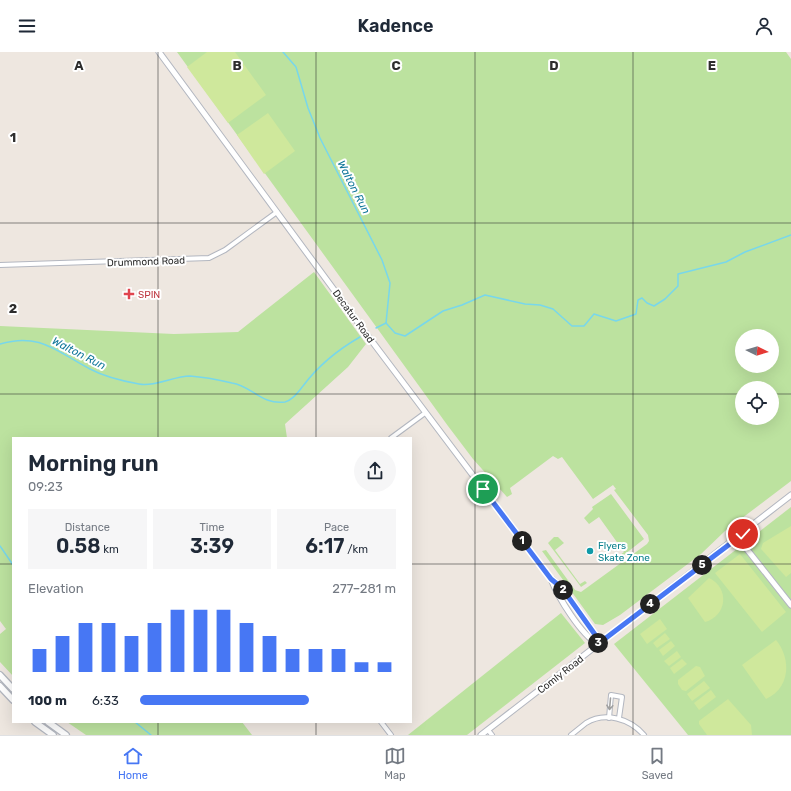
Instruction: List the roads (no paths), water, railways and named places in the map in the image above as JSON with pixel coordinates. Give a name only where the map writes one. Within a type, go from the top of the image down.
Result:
[{"type":"main road","points":[[0,675],[12,688]]},
{"type":"main road","points":[[0,686],[12,699]]},
{"type":"main road","points":[[37,723],[53,735]]},
{"type":"main road","points":[[49,723],[66,735]]},
{"type":"street","name":"Decatur Road","points":[[159,52],[425,412],[551,579],[562,588],[596,636],[598,644]]},
{"type":"street","name":"Drummond Road","points":[[0,265],[209,258],[225,250],[277,212]]},
{"type":"street","points":[[392,437],[425,412]]},
{"type":"street","name":"Comly Road","points":[[481,735],[738,538],[791,495]]},
{"type":"street","points":[[738,538],[791,605]]},
{"type":"street","points":[[609,718],[611,695],[622,697],[619,718]]},
{"type":"street","points":[[572,735],[587,723],[609,718],[619,718],[634,725],[644,735]]},
{"type":"street","points":[[382,723],[391,735]]},
{"type":"street","points":[[488,730],[492,735]]},
{"type":"waterway","name":"Walton Run","points":[[283,52],[296,67],[308,108],[320,138],[382,260],[390,283],[386,323]]},
{"type":"waterway","points":[[386,323],[395,333],[405,336],[443,311],[485,295],[525,304],[540,305],[553,309],[572,326],[584,326],[594,314],[616,321],[636,314],[638,300],[642,298],[647,303],[654,306],[665,299],[678,286],[678,274],[726,262],[745,252],[791,235]]},
{"type":"waterway","name":"Walton Run","points":[[376,328],[386,323]]},
{"type":"waterway","name":"Walton Run","points":[[0,344],[26,340],[37,342],[58,350],[78,363],[96,372],[126,382],[145,385],[184,376],[201,377],[239,385],[269,401],[285,402],[293,398],[322,365],[344,347],[360,337]]},
{"type":"waterway","name":"Walton Run","points":[[0,546],[12,564]]},
{"type":"waterway","name":"Walton Run","points":[[136,723],[151,735]]},
{"type":"place","name":"SPIN","points":[[129,294]]},
{"type":"place","name":"Flyers Skate Zone","points":[[590,551]]}]
